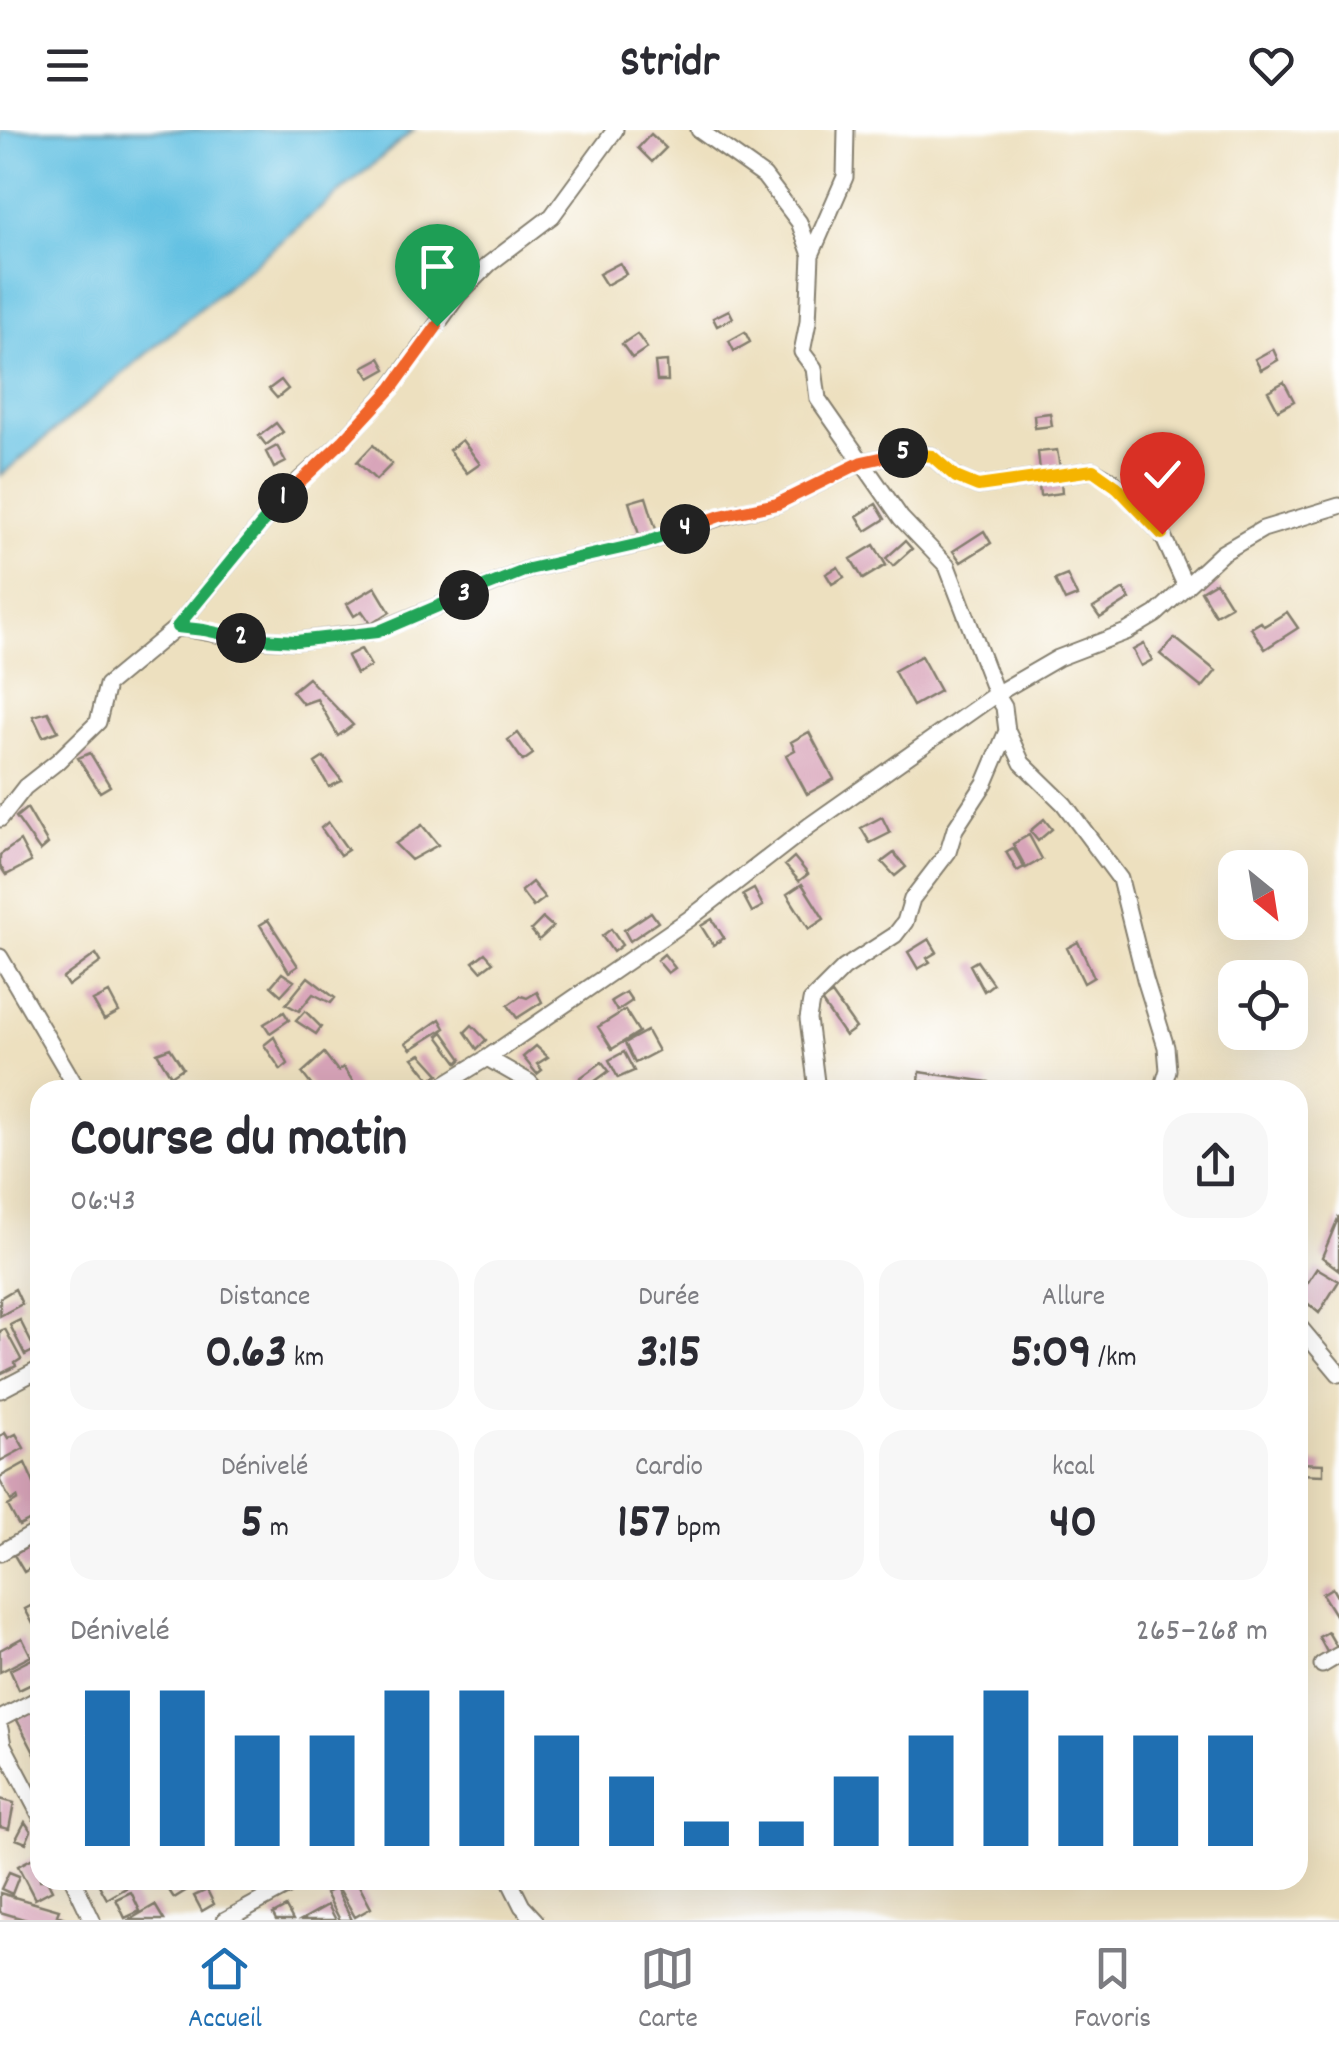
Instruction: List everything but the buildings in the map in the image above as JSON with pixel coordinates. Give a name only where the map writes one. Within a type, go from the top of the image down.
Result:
[{"type":"street","points":[[0,819],[25,787],[98,722],[106,684],[177,627],[292,488],[392,388],[458,294],[500,255],[552,216],[615,130]]},
{"type":"street","points":[[699,130],[764,176],[782,196],[799,222],[811,255]]},
{"type":"street","points":[[846,130],[846,177],[811,255],[808,322],[802,352],[814,368],[818,399],[901,518],[947,566],[1022,762],[1064,804],[1120,880],[1166,1047],[1165,1080]]},
{"type":"street","points":[[177,627],[244,639],[296,641],[377,632],[529,569],[644,543],[720,516],[777,504],[862,462],[908,452],[932,456],[956,477],[978,486],[1093,470],[1111,480],[1162,534],[1186,586]]},
{"type":"street","points":[[451,1080],[689,919],[809,826],[996,694],[1058,658],[1126,632],[1156,614],[1222,553],[1262,529],[1339,506]]},
{"type":"street","points":[[816,1080],[808,1019],[811,1001],[844,968],[896,935],[905,922],[912,898],[948,852],[955,829],[985,783],[1007,731]]},
{"type":"street","points":[[0,957],[72,1080]]},
{"type":"street","points":[[487,1058],[526,1080]]},
{"type":"street","points":[[1308,1337],[1339,1374]]},
{"type":"street","points":[[0,1390],[30,1374]]},
{"type":"street","points":[[0,1553],[30,1536]]},
{"type":"street","points":[[1322,1665],[1339,1655]]},
{"type":"street","points":[[0,1719],[30,1703]]},
{"type":"street","points":[[1,1742],[30,1796]]},
{"type":"street","points":[[76,1890],[85,1915]]},
{"type":"street","points":[[225,1920],[280,1890]]},
{"type":"street","points":[[514,1890],[535,1920]]},
{"type":"water","points":[[0,130],[414,130],[0,476]]},
{"type":"route","points":[[437,326],[392,388],[292,488],[177,627],[244,639],[296,641],[377,632],[529,569],[644,543],[720,516],[777,504],[862,462],[908,452],[932,456],[956,477],[978,486],[1093,470],[1111,480],[1162,534]]}]
